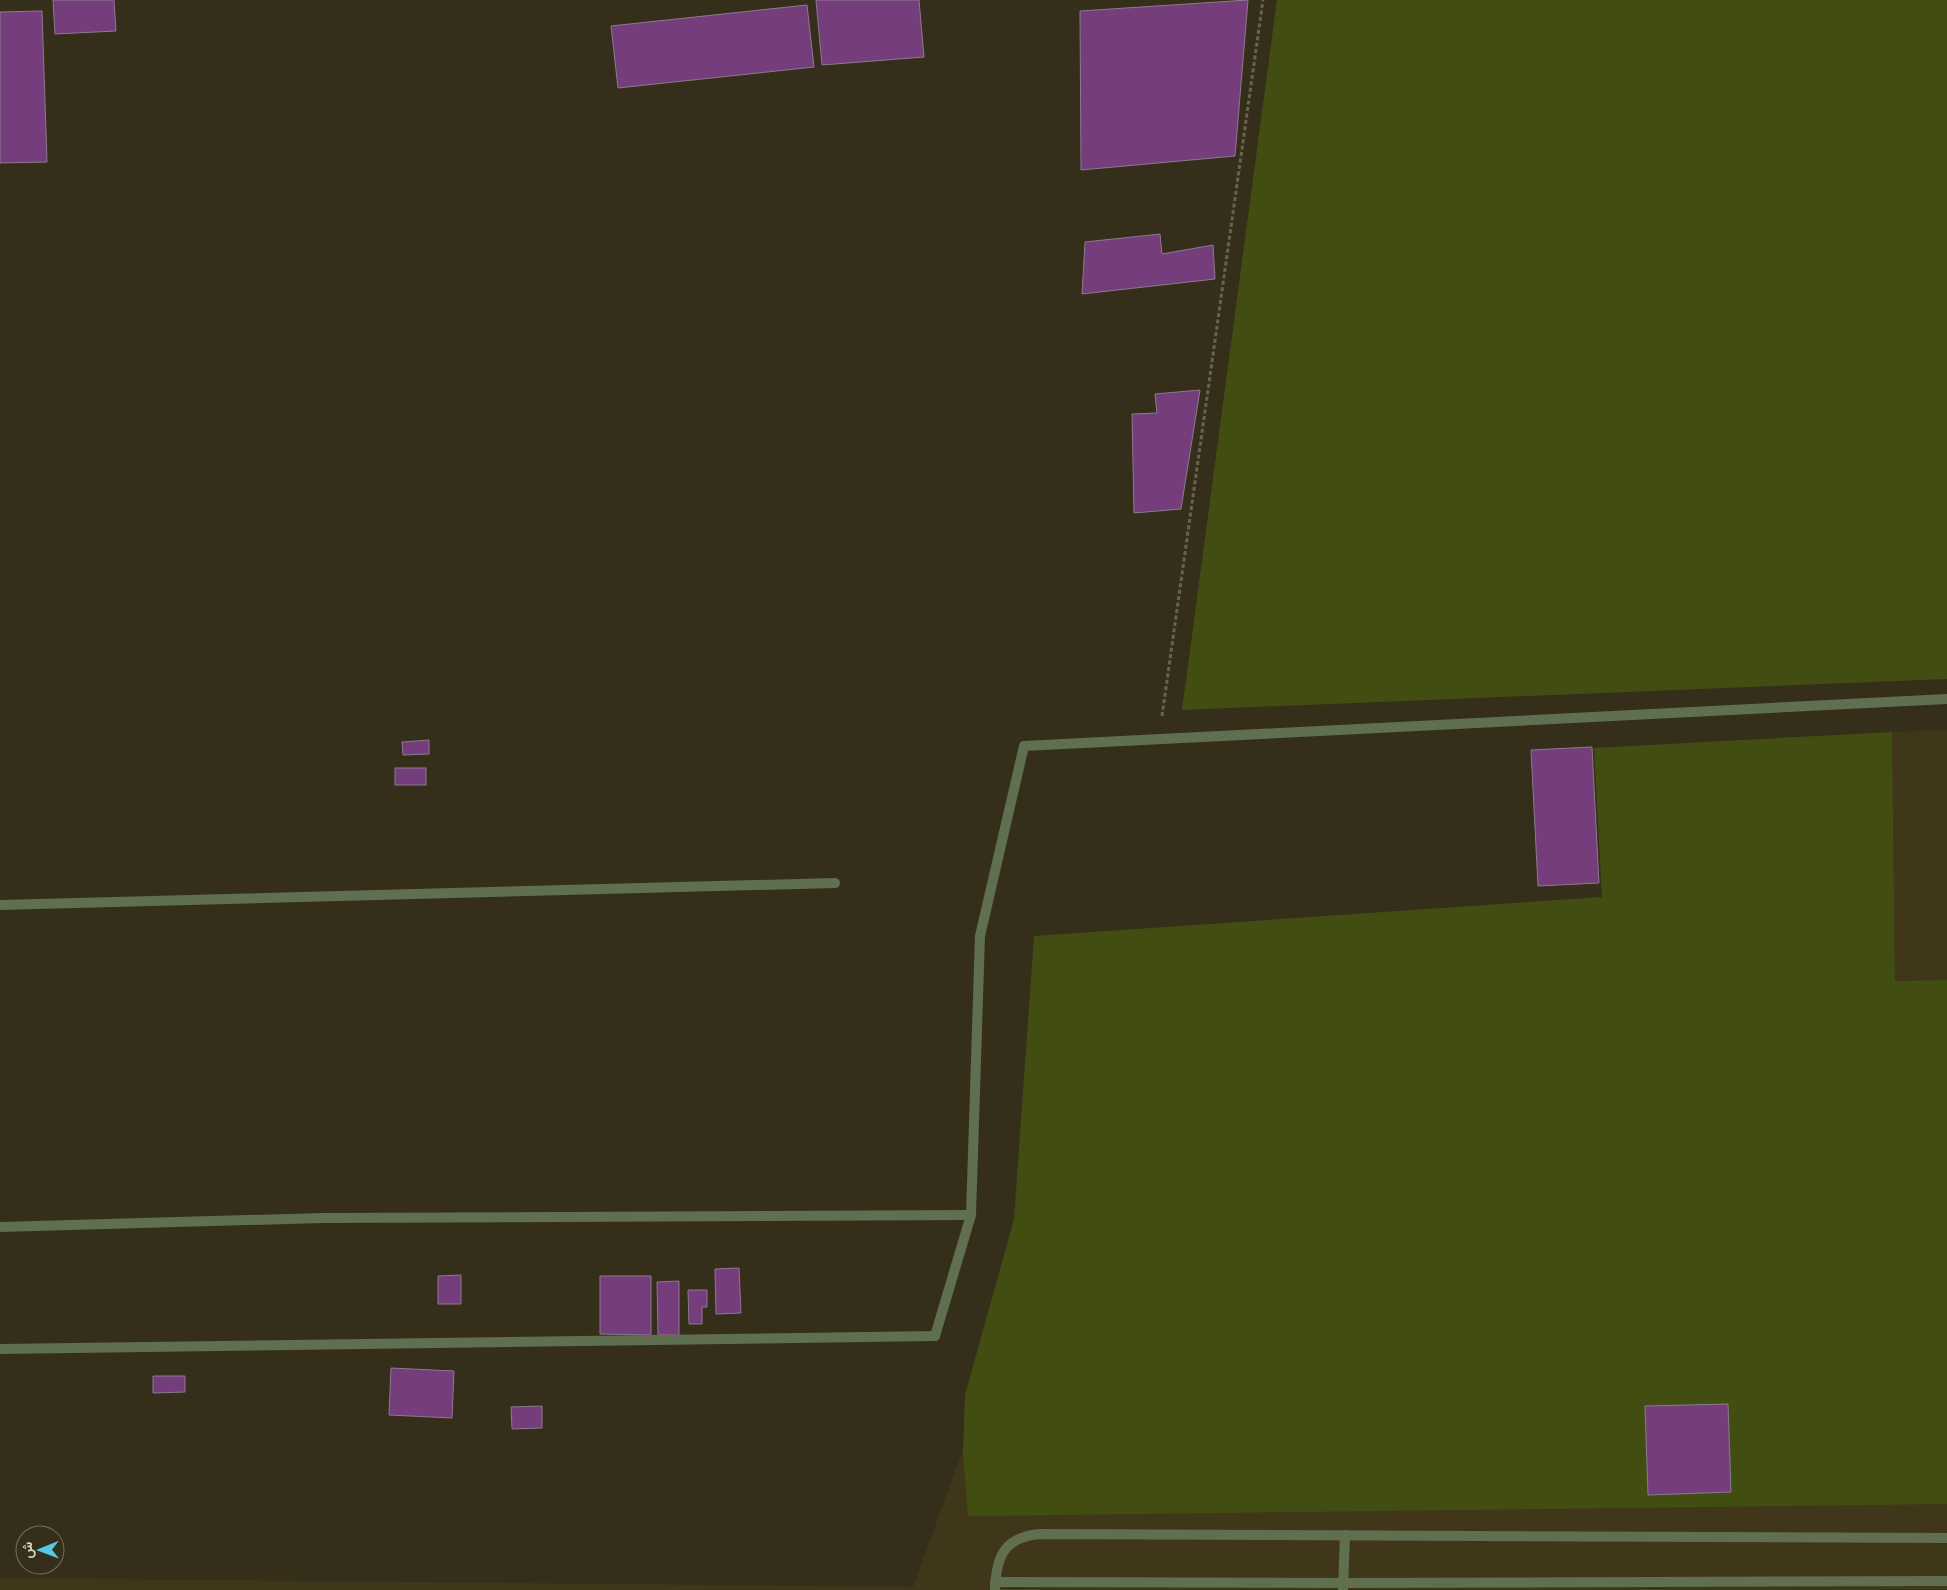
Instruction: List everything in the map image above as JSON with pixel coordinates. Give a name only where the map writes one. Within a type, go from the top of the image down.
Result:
[{"type":"street","points":[[0,1349],[935,1336],[971,1215],[980,936],[1024,746],[1947,699]]},
{"type":"street","points":[[0,905],[835,883]]},
{"type":"street","points":[[0,1227],[323,1218],[971,1215]]},
{"type":"street","points":[[1947,1538],[1028,1535],[1016,1540],[1000,1558],[996,1569],[995,1586],[1343,1587],[1947,1581]]},
{"type":"street","points":[[1343,1587],[1345,1535]]},
{"type":"path","points":[[1159,739],[1263,0]]},
{"type":"shaded area","points":[[1947,730],[1947,980],[1895,981],[1892,732]]},
{"type":"shaded area","points":[[1947,1273],[1947,1590],[0,1590],[0,1578],[913,1587],[1024,1282]]},
{"type":"green space","points":[[1277,0],[1947,0],[1947,679],[1182,710]]},
{"type":"green space","points":[[1892,732],[1895,981],[1947,980],[1947,1504],[968,1516],[963,1452],[965,1395],[1014,1219],[1034,936],[1602,897],[1594,748]]},
{"type":"building","points":[[53,0],[114,0],[116,31],[55,34]]},
{"type":"building","points":[[816,0],[919,0],[924,57],[822,65]]},
{"type":"building","points":[[1248,0],[1235,156],[1081,170],[1080,11]]},
{"type":"building","points":[[807,5],[814,67],[618,88],[611,26]]},
{"type":"building","points":[[42,11],[47,162],[0,163],[0,12]]},
{"type":"building","points":[[1160,234],[1162,254],[1213,245],[1215,279],[1082,294],[1085,242]]},
{"type":"building","points":[[1200,390],[1181,509],[1134,513],[1132,414],[1157,413],[1155,394]]},
{"type":"building","points":[[429,740],[429,754],[403,755],[402,742]]},
{"type":"building","points":[[1592,747],[1599,883],[1538,886],[1531,750]]},
{"type":"building","points":[[395,768],[426,768],[426,785],[395,785]]},
{"type":"building","points":[[739,1268],[741,1313],[716,1314],[715,1269]]},
{"type":"building","points":[[461,1275],[461,1304],[438,1304],[438,1276]]},
{"type":"building","points":[[600,1276],[651,1276],[651,1335],[600,1334]]},
{"type":"building","points":[[679,1281],[679,1335],[658,1335],[657,1282]]},
{"type":"building","points":[[688,1290],[707,1290],[707,1307],[702,1307],[702,1324],[689,1324]]},
{"type":"building","points":[[391,1368],[454,1371],[452,1418],[389,1415]]},
{"type":"building","points":[[153,1376],[185,1376],[185,1392],[153,1393]]},
{"type":"building","points":[[1728,1404],[1731,1492],[1648,1495],[1645,1406]]},
{"type":"building","points":[[542,1406],[542,1428],[512,1429],[511,1407]]}]
